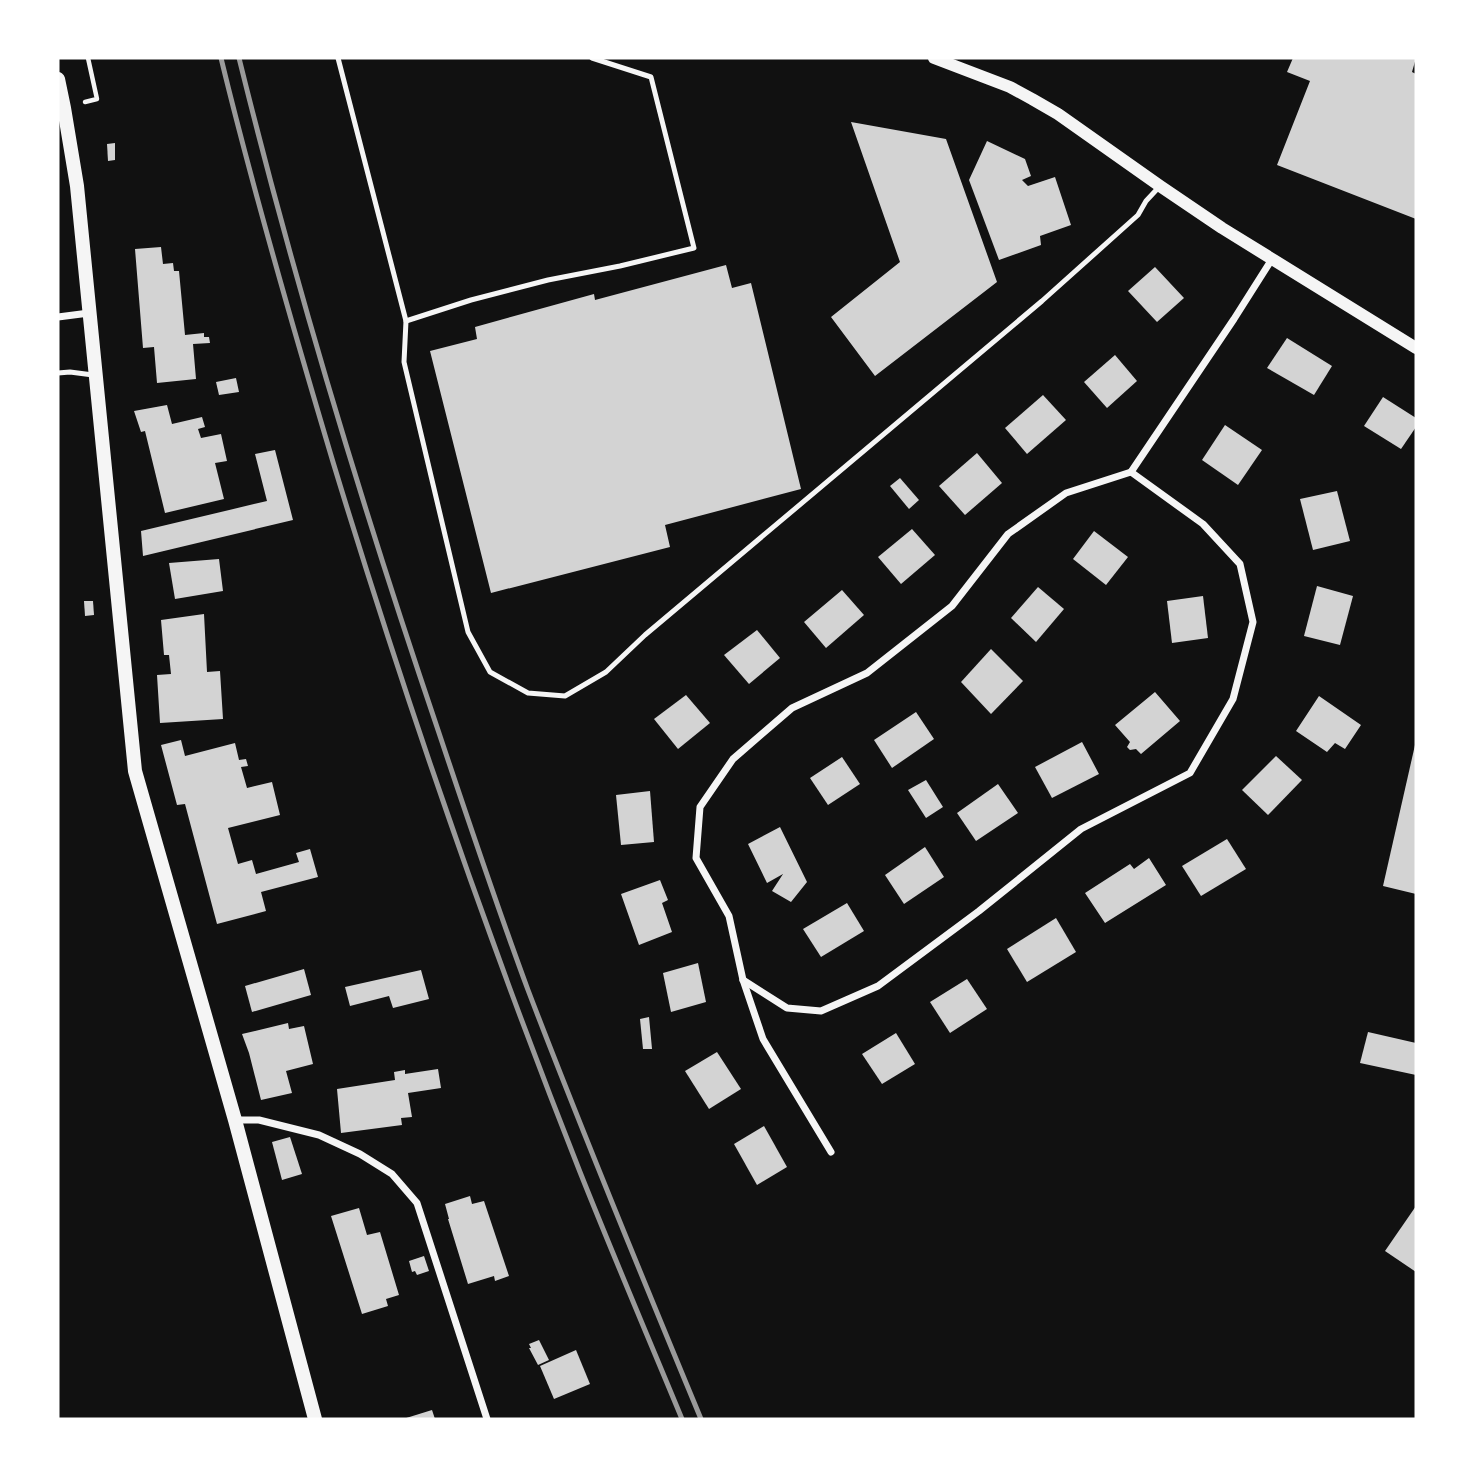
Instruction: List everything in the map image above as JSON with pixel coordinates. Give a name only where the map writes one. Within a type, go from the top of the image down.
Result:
[{"type":"main road","points":[[58,79],[77,186],[135,771],[235,1120],[315,1419]]},
{"type":"street","points":[[934,58],[1010,87],[1032,99],[1272,259],[1416,348]]},
{"type":"street","points":[[831,1152],[763,1039],[743,980],[729,916],[696,858],[700,807],[733,759],[792,708],[867,673],[952,606],[1008,534],[1066,493],[1131,472],[1272,259]]},
{"type":"street","points":[[58,317],[89,313]]},
{"type":"street","points":[[743,980],[787,1007],[821,1011],[878,986],[979,911],[1081,829],[1190,773],[1233,699],[1253,622],[1240,564],[1203,524],[1131,472]]},
{"type":"street","points":[[235,1120],[258,1120],[319,1135],[360,1154],[391,1174],[417,1203],[487,1419]]},
{"type":"lane","points":[[338,58],[406,321],[404,362],[468,632],[490,672],[528,693],[565,696],[606,672],[645,635],[1041,301],[1138,215],[1160,186]]},
{"type":"lane","points":[[406,321],[471,300],[548,280],[620,267],[694,248],[651,77],[592,58]]},
{"type":"lane","points":[[58,373],[95,375]]},
{"type":"path","points":[[64,108],[97,99],[88,58]]},
{"type":"building","points":[[1293,58],[1416,58],[1412,72],[1416,74],[1416,219],[1277,165],[1310,81],[1287,72]]},
{"type":"building","points":[[851,122],[946,139],[997,282],[875,376],[831,317],[900,262]]},
{"type":"building","points":[[987,141],[1025,159],[1031,176],[1022,180],[1028,186],[1055,177],[1071,225],[1040,236],[1041,245],[999,260],[969,180]]},
{"type":"building","points":[[115,143],[115,160],[108,161],[107,144]]},
{"type":"building","points":[[161,247],[163,264],[173,263],[174,271],[179,271],[185,335],[204,333],[204,337],[209,337],[210,343],[193,344],[196,379],[157,383],[154,347],[143,348],[135,249]]},
{"type":"building","points":[[726,265],[732,288],[751,283],[801,489],[665,525],[670,547],[491,593],[430,351],[477,339],[475,327],[594,294],[595,300]]},
{"type":"building","points":[[1155,267],[1184,298],[1157,322],[1128,291]]},
{"type":"building","points":[[1287,338],[1332,366],[1314,395],[1267,368]]},
{"type":"building","points":[[1115,355],[1137,381],[1107,408],[1084,382]]},
{"type":"building","points":[[236,378],[239,392],[219,395],[216,382]]},
{"type":"building","points":[[1043,395],[1066,420],[1027,454],[1005,428]]},
{"type":"building","points":[[1383,397],[1416,418],[1416,427],[1401,449],[1364,426]]},
{"type":"building","points":[[167,405],[172,424],[202,417],[205,427],[198,429],[201,438],[221,434],[227,461],[215,463],[224,499],[165,513],[145,431],[141,432],[134,411]]},
{"type":"building","points":[[1225,425],[1262,450],[1238,485],[1202,460]]},
{"type":"building","points":[[275,450],[293,520],[143,556],[141,531],[267,501],[255,454]]},
{"type":"building","points":[[977,453],[1002,483],[965,515],[939,486]]},
{"type":"building","points":[[900,478],[919,500],[909,509],[890,486]]},
{"type":"building","points":[[1337,491],[1350,541],[1313,550],[1300,499]]},
{"type":"building","points":[[912,529],[935,555],[901,584],[878,557]]},
{"type":"building","points":[[1094,531],[1128,557],[1106,585],[1073,559]]},
{"type":"building","points":[[219,559],[223,591],[175,599],[169,563]]},
{"type":"building","points":[[1317,586],[1353,596],[1340,645],[1304,636]]},
{"type":"building","points":[[1038,587],[1064,609],[1036,642],[1011,618]]},
{"type":"building","points":[[842,590],[864,615],[826,648],[804,622]]},
{"type":"building","points":[[1203,596],[1208,638],[1172,643],[1167,601]]},
{"type":"building","points":[[84,601],[93,601],[94,615],[85,616]]},
{"type":"building","points":[[204,614],[207,672],[220,671],[223,719],[160,723],[157,675],[171,674],[169,655],[164,655],[161,620]]},
{"type":"building","points":[[757,630],[780,658],[749,684],[724,655]]},
{"type":"building","points":[[991,649],[1023,681],[991,714],[961,682]]},
{"type":"building","points":[[1155,692],[1180,721],[1141,754],[1136,749],[1130,750],[1127,747],[1130,742],[1115,725]]},
{"type":"building","points":[[686,695],[710,723],[678,749],[654,719]]},
{"type":"building","points":[[1319,696],[1361,725],[1345,749],[1335,743],[1327,752],[1296,731]]},
{"type":"building","points":[[916,712],[934,739],[892,768],[874,740]]},
{"type":"building","points":[[181,740],[185,756],[235,743],[239,760],[246,759],[248,766],[241,767],[247,788],[272,782],[280,815],[228,828],[238,864],[252,860],[256,874],[299,862],[296,853],[310,849],[318,877],[261,892],[266,911],[217,924],[185,804],[177,805],[161,745]]},
{"type":"building","points":[[1082,742],[1099,774],[1052,798],[1035,767]]},
{"type":"building","points":[[1416,746],[1416,894],[1383,886]]},
{"type":"building","points":[[1276,756],[1302,780],[1268,815],[1242,790]]},
{"type":"building","points":[[842,757],[860,784],[828,805],[810,778]]},
{"type":"building","points":[[926,780],[943,807],[926,818],[908,790]]},
{"type":"building","points":[[998,784],[1018,813],[976,841],[957,813]]},
{"type":"building","points":[[650,791],[654,842],[621,845],[616,795]]},
{"type":"building","points":[[780,827],[807,882],[791,902],[772,891],[783,874],[767,883],[748,844]]},
{"type":"building","points":[[1227,839],[1246,869],[1201,896],[1182,866]]},
{"type":"building","points":[[925,847],[944,877],[904,904],[885,875]]},
{"type":"building","points":[[1149,858],[1166,885],[1105,923],[1085,893],[1130,864],[1134,869]]},
{"type":"building","points":[[660,880],[668,900],[662,903],[672,932],[639,945],[621,894]]},
{"type":"building","points":[[847,903],[864,931],[821,957],[803,929]]},
{"type":"building","points":[[1056,918],[1076,952],[1027,982],[1007,949]]},
{"type":"building","points":[[698,963],[706,1002],[671,1012],[663,973]]},
{"type":"building","points":[[304,969],[311,995],[252,1012],[245,986]]},
{"type":"building","points":[[421,970],[429,999],[393,1008],[389,996],[350,1006],[345,987]]},
{"type":"building","points":[[967,979],[987,1009],[950,1033],[930,1002]]},
{"type":"building","points":[[649,1017],[652,1049],[643,1049],[640,1019]]},
{"type":"building","points":[[288,1023],[289,1029],[304,1026],[313,1064],[286,1071],[292,1093],[261,1100],[242,1034]]},
{"type":"building","points":[[1368,1032],[1416,1043],[1416,1075],[1360,1063]]},
{"type":"building","points":[[896,1033],[915,1064],[882,1084],[862,1054]]},
{"type":"building","points":[[717,1052],[741,1089],[709,1109],[685,1071]]},
{"type":"building","points":[[438,1069],[441,1088],[408,1093],[412,1117],[401,1118],[402,1125],[341,1133],[337,1089],[395,1080],[394,1072],[405,1070],[405,1074]]},
{"type":"building","points":[[764,1126],[787,1167],[757,1185],[734,1144]]},
{"type":"building","points":[[290,1137],[302,1174],[282,1180],[272,1142]]},
{"type":"building","points":[[470,1196],[472,1204],[484,1201],[509,1276],[495,1281],[494,1276],[468,1284],[445,1204]]},
{"type":"building","points":[[1416,1206],[1416,1272],[1385,1251]]},
{"type":"building","points":[[359,1208],[367,1235],[380,1232],[399,1295],[386,1299],[388,1306],[362,1314],[331,1216]]},
{"type":"building","points":[[424,1256],[429,1271],[417,1275],[415,1271],[412,1272],[409,1261]]},
{"type":"building","points":[[539,1340],[549,1360],[538,1365],[529,1344]]},
{"type":"building","points":[[576,1350],[590,1384],[554,1399],[540,1366]]},
{"type":"building","points":[[432,1410],[435,1419],[403,1419]]},
{"type":"railway","points":[[221,58],[260,210],[318,412],[419,731],[546,1084],[592,1203],[682,1419]]},
{"type":"railway","points":[[239,58],[283,228],[331,396],[383,564],[471,828],[549,1044],[701,1419]]}]
